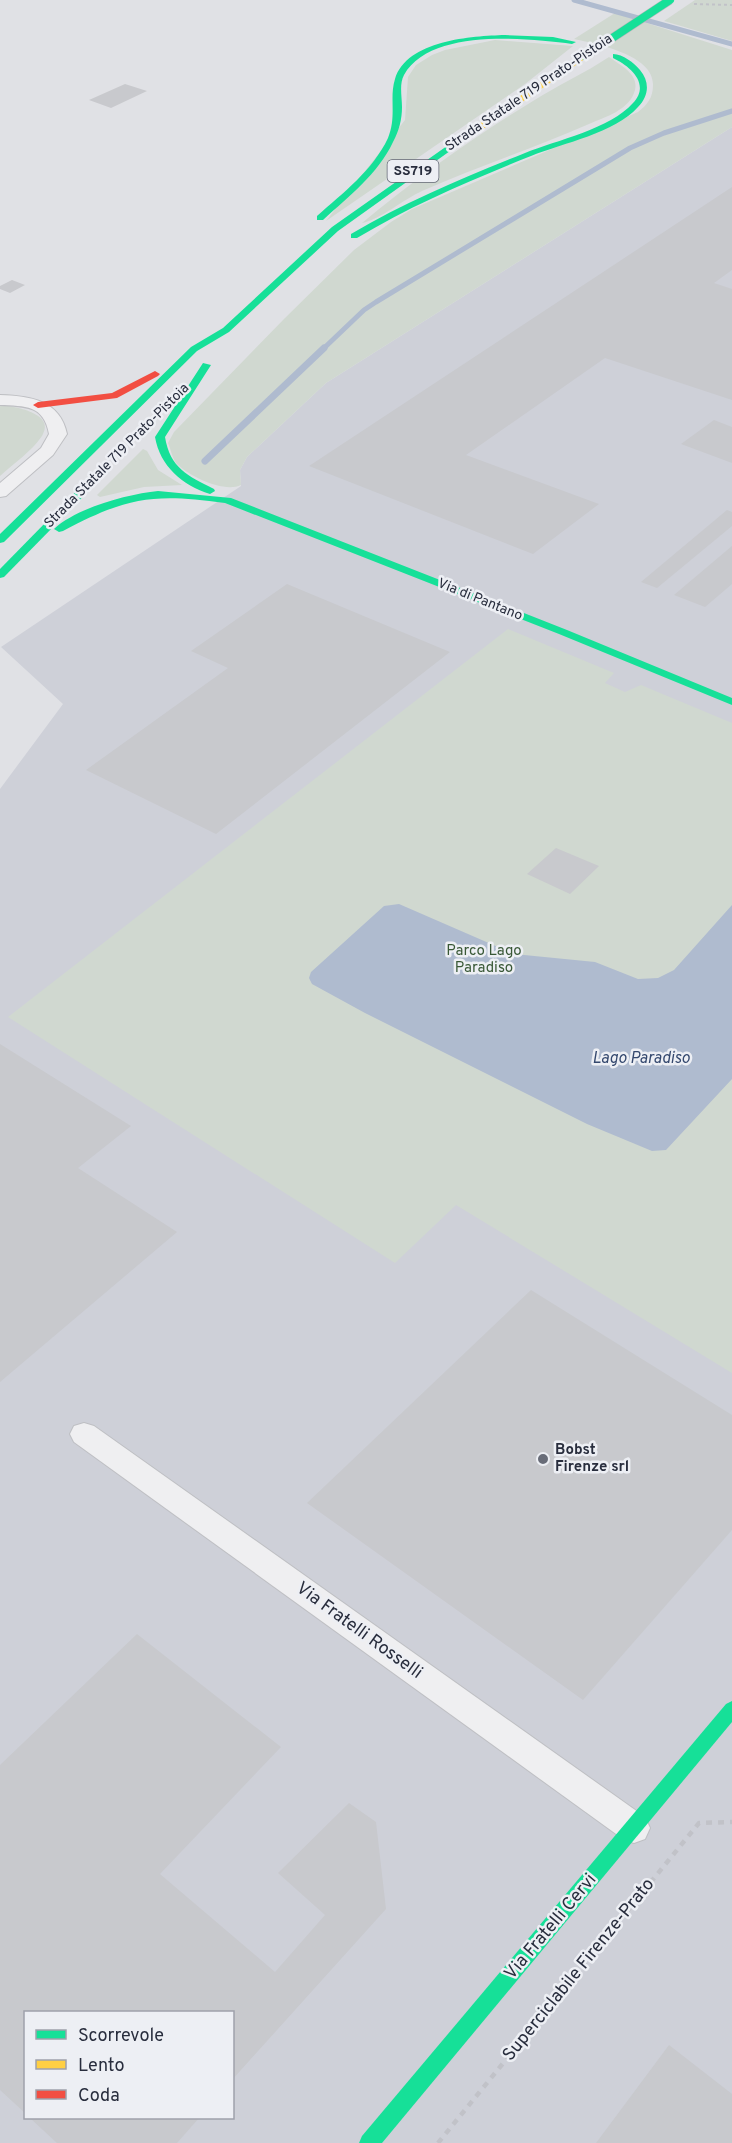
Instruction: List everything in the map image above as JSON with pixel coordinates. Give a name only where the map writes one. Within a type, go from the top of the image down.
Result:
[{"type":"main road","name":"Strada Statale 719 Prato-Pistoia","points":[[0,540],[194,349],[226,330],[335,229],[386,191],[670,0]]},
{"type":"main road","points":[[308,228],[386,151],[396,130],[398,83],[401,73],[414,60],[435,49],[479,39],[537,37],[572,42]]},
{"type":"main road","points":[[253,304],[367,228],[438,190],[597,126],[634,107],[643,94],[642,75],[634,65],[616,56]]},
{"type":"main road","points":[[253,304],[281,259]]},
{"type":"main road","name":"Strada Statale 719 Prato-Pistoia","points":[[157,415],[206,365],[226,330]]},
{"type":"main road","points":[[30,404],[114,396],[137,386],[194,349]]},
{"type":"main road","points":[[206,365],[160,437],[159,448],[161,456],[174,471],[227,500]]},
{"type":"main road","name":"Strada Statale 719 Prato-Pistoia","points":[[0,575],[117,456]]},
{"type":"main road","points":[[27,548],[110,501],[133,494],[178,493],[227,500]]},
{"type":"main road","name":"Via di Pantano","points":[[227,500],[562,632],[732,702]]},
{"type":"main road","name":"Via Fratelli Cervi","points":[[369,2143],[732,1709]]},
{"type":"street","points":[[0,387],[54,416],[58,434],[47,451],[0,492]]},
{"type":"street","points":[[0,400],[30,404]]},
{"type":"street","name":"Via Fratelli Rosselli","points":[[84,1434],[634,1828]]},
{"type":"path","points":[[686,3],[732,4]]},
{"type":"path","name":"Superciclabile Firenze-Prato","points":[[438,2143],[699,1823],[732,1822]]},
{"type":"shaded area","points":[[732,127],[732,2143],[0,2143],[0,789],[63,704],[1,647],[241,486],[240,470],[247,457],[326,383]]},
{"type":"green space","points":[[695,0],[732,0],[732,41],[664,21]]},
{"type":"green space","points":[[615,13],[732,50],[732,127],[326,383],[247,457],[240,470],[241,485],[226,487],[217,485],[191,474],[178,465],[168,443],[174,432],[354,250],[412,209],[638,112],[644,107],[651,97],[653,85],[651,75],[644,66],[622,53],[574,39]]},
{"type":"green space","points":[[495,40],[573,46],[525,84],[326,221],[405,120],[408,77],[416,65],[445,50]]},
{"type":"green space","points":[[609,57],[628,70],[634,79],[635,90],[628,103],[622,108],[568,133],[422,191],[376,218],[362,223],[424,174],[467,144],[542,95]]},
{"type":"green space","points":[[0,405],[32,412],[44,422],[45,428],[33,447],[0,476]]},
{"type":"green space","points":[[143,449],[147,451],[158,470],[182,485],[144,487],[100,497],[97,495]]},
{"type":"green space","name":"Parco Lago Paradiso","points":[[508,629],[614,673],[605,683],[625,692],[641,685],[732,723],[732,1373],[456,1205],[395,1263],[8,1017]]},
{"type":"water","name":"Lago Paradiso","points":[[399,904],[514,954],[595,962],[638,979],[658,978],[674,970],[732,905],[732,1079],[666,1150],[652,1151],[587,1124],[312,984],[309,978],[311,972],[384,906]]},
{"type":"building","points":[[125,84],[147,91],[111,108],[89,100]]},
{"type":"building","points":[[732,187],[732,270],[714,283],[732,289],[732,400],[605,358],[466,455],[599,504],[533,554],[309,466]]},
{"type":"building","points":[[12,280],[25,285],[10,293],[0,289],[0,286]]},
{"type":"building","points":[[714,420],[732,427],[732,463],[681,444]]},
{"type":"building","points":[[727,510],[732,512],[732,526],[657,588],[641,582]]},
{"type":"building","points":[[732,546],[732,584],[705,607],[674,595]]},
{"type":"building","points":[[287,584],[450,652],[216,834],[86,770],[228,668],[191,651]]},
{"type":"building","points":[[556,848],[599,866],[570,894],[527,874]]},
{"type":"building","points":[[0,1044],[131,1126],[78,1168],[177,1232],[0,1382]]},
{"type":"building","name":"Bobst Firenze srl","points":[[531,1290],[732,1415],[732,1530],[583,1700],[307,1503]]},
{"type":"building","points":[[137,1634],[281,1747],[160,1874],[275,1972],[325,1915],[278,1873],[349,1803],[376,1822],[386,1909],[234,2078],[234,2011],[24,2011],[24,2112],[0,2090],[0,1765]]},
{"type":"building","points":[[669,2045],[732,2094],[732,2143],[596,2143]]},
{"type":"building","points":[[31,2119],[198,2119],[177,2143],[57,2143]]},
{"type":"waterway","points":[[574,0],[732,44]]},
{"type":"waterway","points":[[322,350],[364,310],[376,302],[630,148],[664,133],[732,111]]},
{"type":"waterway","points":[[205,461],[324,348]]},
{"type":"traffic: fast","points":[[585,56],[670,0]]},
{"type":"traffic: fast","points":[[320,218],[366,175],[388,145],[397,119],[399,78],[413,59],[432,49],[454,42],[479,38],[530,38],[572,42]]},
{"type":"traffic: fast","points":[[354,236],[399,210],[446,188],[617,119],[636,105],[644,90],[636,70],[616,56]]},
{"type":"traffic: fast","points":[[0,540],[194,349],[226,330],[335,229],[467,136]]},
{"type":"traffic: fast","points":[[206,365],[160,437],[165,457],[176,471],[210,491]]},
{"type":"traffic: fast","points":[[0,575],[103,470]]},
{"type":"traffic: fast","points":[[59,529],[103,507],[140,496],[158,494],[227,500]]},
{"type":"traffic: fast","points":[[227,500],[563,632],[732,702]]},
{"type":"traffic: fast","points":[[369,2143],[732,1709]]},
{"type":"traffic: slow","points":[[467,136],[585,56]]},
{"type":"traffic: jam","points":[[38,405],[114,396],[155,374]]},
{"type":"place","name":"Bobst Firenze srl","points":[[543,1459]]}]
